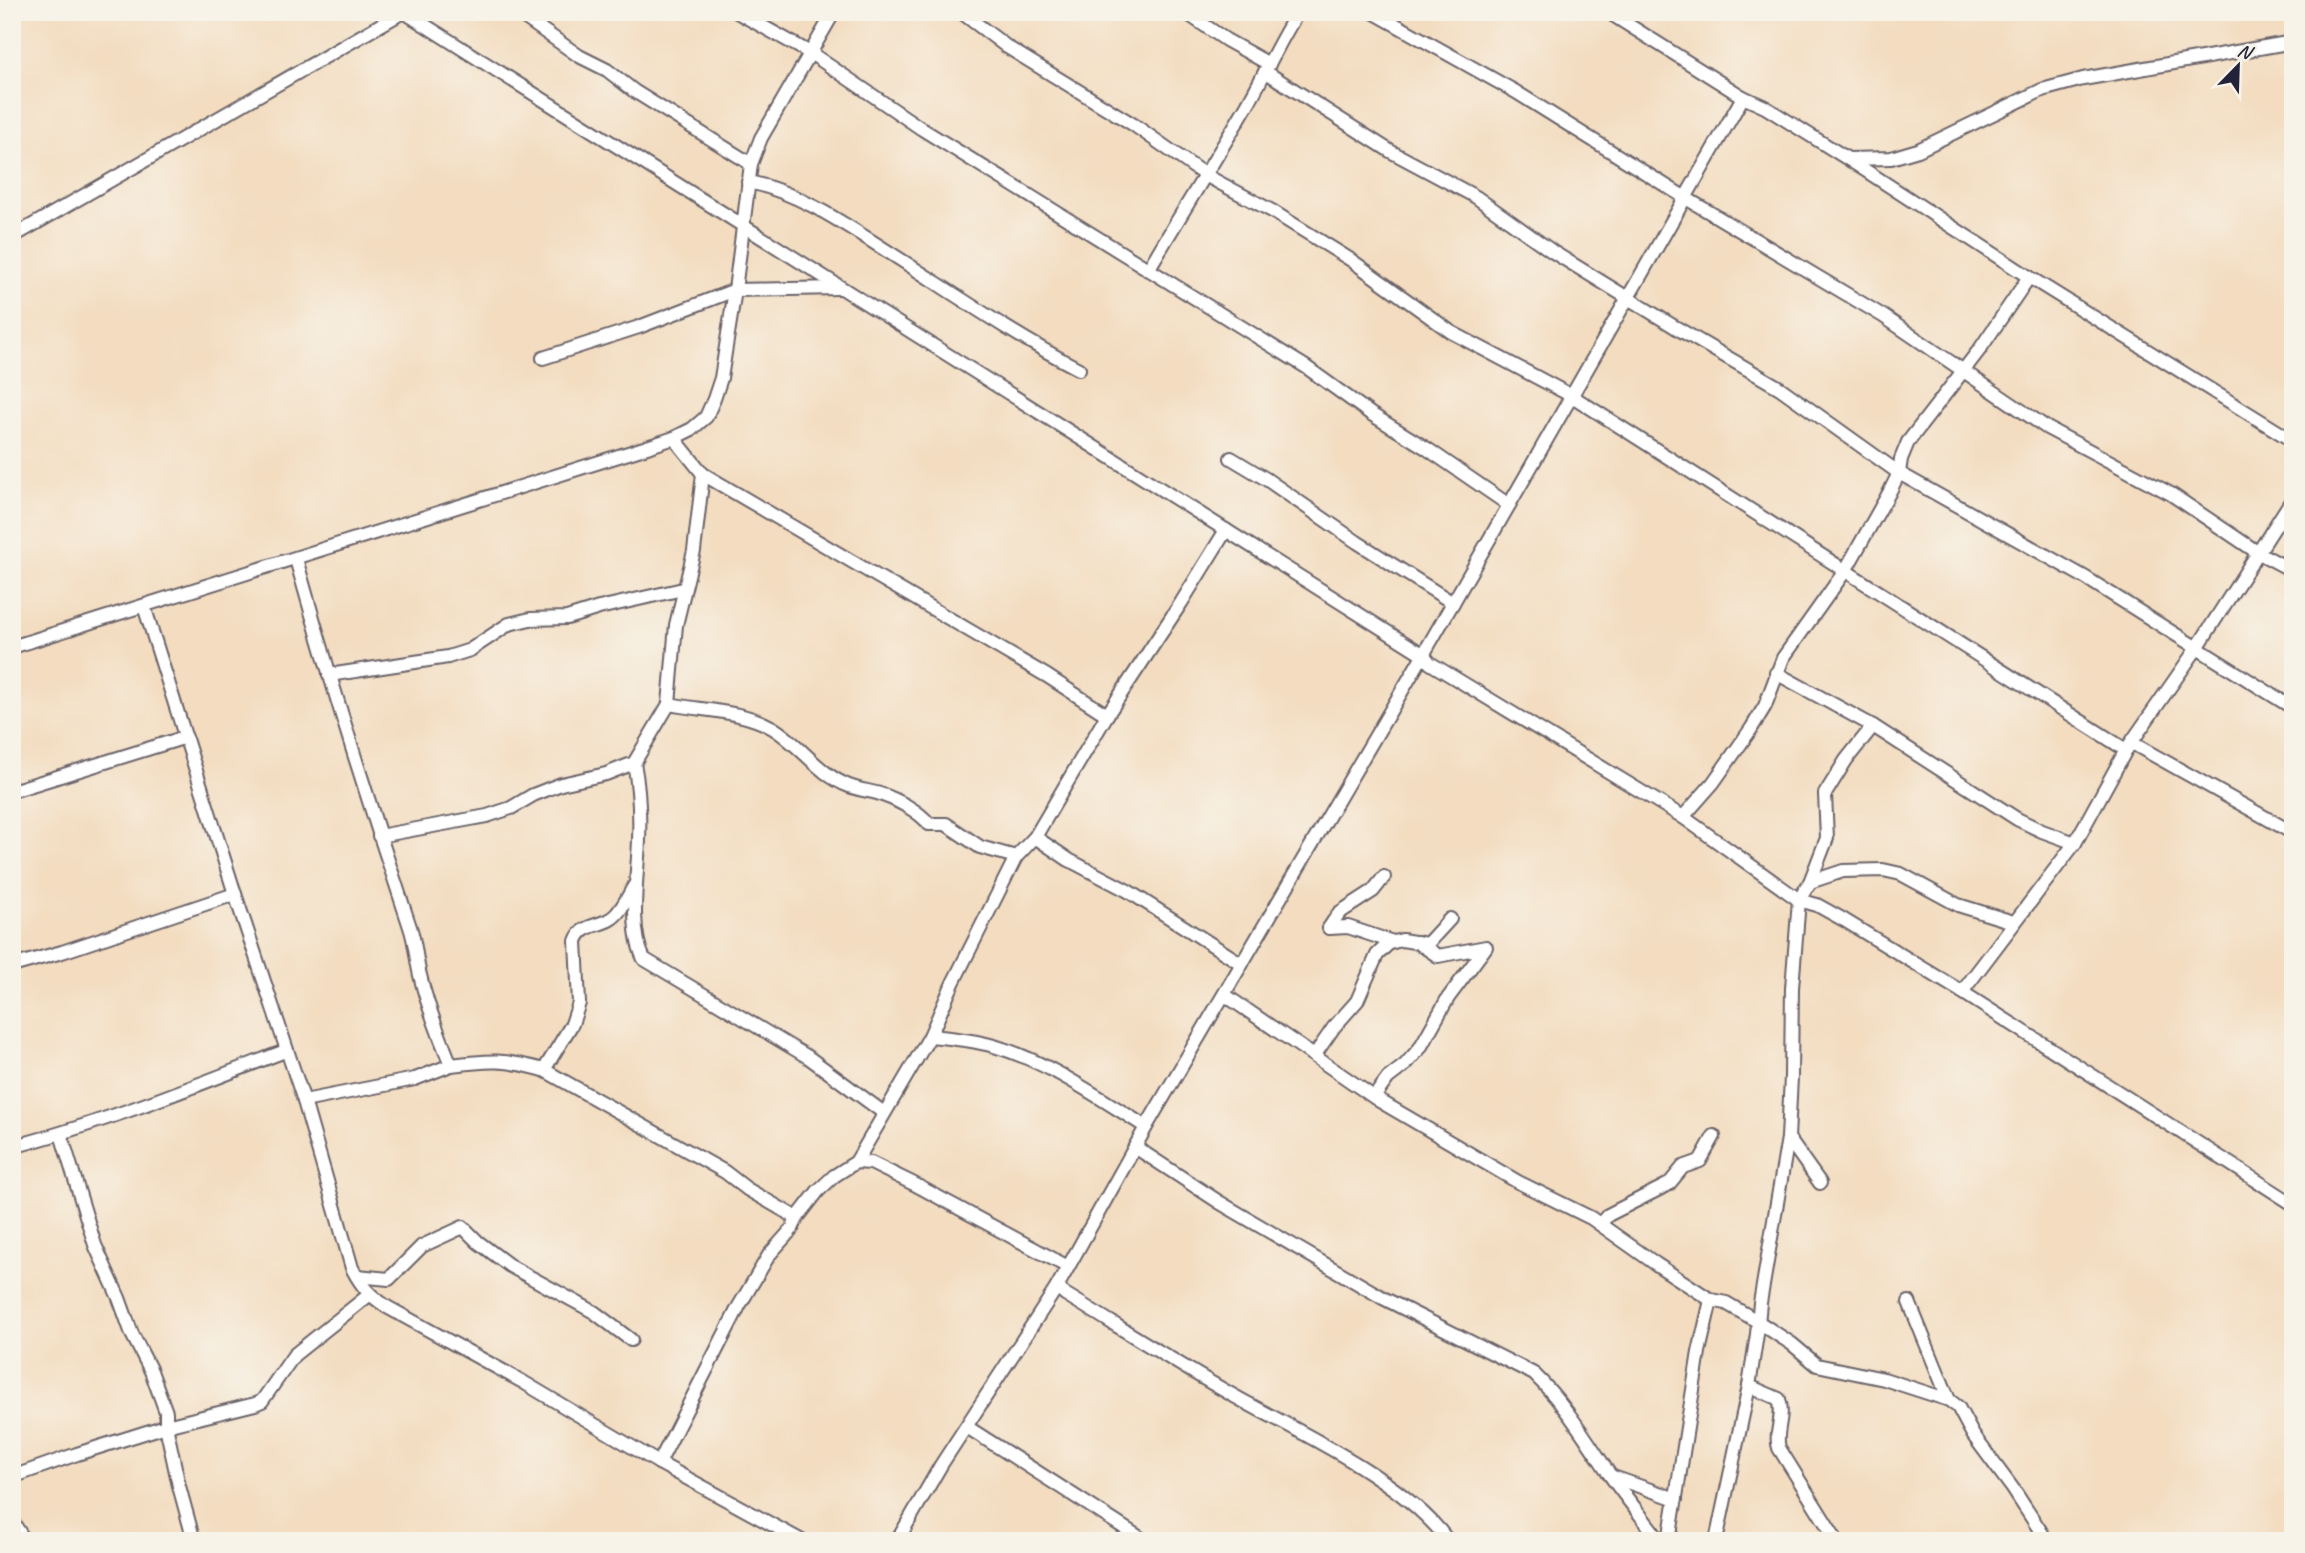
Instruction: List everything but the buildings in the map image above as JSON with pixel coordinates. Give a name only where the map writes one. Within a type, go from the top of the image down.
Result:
[{"type":"street","points":[[12,237],[403,12],[1424,655],[1430,663],[1684,817],[1800,900],[1817,905],[1844,920],[1962,992],[2293,1204]]},
{"type":"street","points":[[517,12],[579,56],[607,70],[634,91],[751,164]]},
{"type":"street","points":[[737,12],[812,54],[922,129],[1306,367],[1371,414],[1426,448],[1508,505]]},
{"type":"street","points":[[13,645],[296,559],[674,438],[692,429],[706,416],[721,377],[751,164],[761,138],[834,12]]},
{"type":"street","points":[[961,12],[1007,47],[1134,125],[1205,175],[1272,211],[1351,260],[1451,332],[1572,396],[1844,571],[2129,747],[2293,833]]},
{"type":"street","points":[[1185,12],[1391,151],[1476,197],[1553,251],[1780,388],[1899,473],[2086,578],[2293,708]]},
{"type":"street","points":[[1148,270],[1268,68],[1279,42],[1298,12]]},
{"type":"street","points":[[1373,12],[1516,92],[1684,197],[1883,316],[2070,441],[2171,494],[2257,552],[2293,571]]},
{"type":"street","points":[[1608,12],[1743,97],[1765,107],[1849,159],[2029,277],[2293,441]]},
{"type":"street","points":[[1849,159],[1891,158],[1918,150],[2042,90],[2083,79],[2293,42]]},
{"type":"street","points":[[897,1541],[941,1465],[1057,1287],[1146,1127],[1424,655],[1743,97]]},
{"type":"street","points":[[748,182],[782,191],[855,230],[1041,349],[1079,369]]},
{"type":"street","points":[[1684,817],[1713,783],[1765,706],[1783,658],[1844,571],[1899,473],[1908,442],[1980,349],[2029,277]]},
{"type":"street","points":[[543,358],[639,327],[735,290],[841,288]]},
{"type":"street","points":[[674,438],[703,474],[1035,669],[1107,715]]},
{"type":"street","points":[[1231,458],[1453,603]]},
{"type":"street","points":[[379,836],[487,816],[511,808],[533,795],[561,784],[606,774],[634,763],[669,704],[673,648],[683,589],[694,551],[703,474]]},
{"type":"street","points":[[1962,992],[2075,843],[2129,747],[2197,648],[2293,498]]},
{"type":"street","points":[[659,1463],[739,1306],[769,1255],[792,1229],[818,1191],[860,1158],[930,1036],[953,983],[1016,857],[1035,837],[1107,715],[1226,530]]},
{"type":"street","points":[[296,559],[379,836],[412,930],[420,978],[451,1065]]},
{"type":"street","points":[[329,676],[448,657],[470,650],[509,624],[530,619],[567,618],[683,589]]},
{"type":"street","points":[[144,606],[285,1051],[304,1101],[345,1246],[357,1276],[369,1295],[659,1463],[802,1541]]},
{"type":"street","points":[[1783,658],[1795,682]]},
{"type":"street","points":[[1776,673],[1873,726],[2017,819],[2075,843]]},
{"type":"street","points":[[669,704],[726,713],[772,728],[795,744],[825,773],[850,787],[883,795],[923,816],[929,824],[946,824],[980,847],[1016,857]]},
{"type":"street","points":[[1716,1541],[1749,1386],[1757,1321],[1788,1138],[1792,988],[1800,900],[1827,838],[1825,794],[1846,760],[1873,726]]},
{"type":"street","points":[[12,791],[186,737]]},
{"type":"street","points":[[634,763],[640,808],[636,882],[638,934],[640,952],[644,959],[808,1057],[884,1113]]},
{"type":"street","points":[[1035,837],[1069,860],[1128,891],[1242,964]]},
{"type":"street","points":[[1810,882],[1843,872],[1868,869],[1901,874],[1958,905],[2013,922]]},
{"type":"street","points":[[1384,877],[1373,891],[1339,913],[1329,928],[1348,927],[1393,942],[1427,944],[1450,919]]},
{"type":"street","points":[[544,1070],[572,1024],[579,1003],[576,941],[579,934],[586,928],[611,919],[624,905],[636,882]]},
{"type":"street","points":[[12,966],[235,894]]},
{"type":"street","points":[[1314,1056],[1334,1027],[1357,1001],[1377,955],[1393,942]]},
{"type":"street","points":[[1374,1097],[1388,1079],[1420,1048],[1448,999],[1486,947],[1438,956],[1417,942]]},
{"type":"street","points":[[1225,995],[1374,1097],[1518,1182],[1591,1218],[1711,1300],[1726,1303],[1757,1321],[1792,1344],[1817,1365],[1884,1379],[1950,1400],[1958,1407],[1973,1435],[2047,1541]]},
{"type":"street","points":[[930,1036],[964,1039],[995,1046],[1026,1058],[1060,1075],[1146,1127]]},
{"type":"street","points":[[12,1147],[61,1134],[159,1100],[285,1051]]},
{"type":"street","points":[[304,1101],[415,1079],[451,1065],[488,1060],[515,1062],[544,1070],[725,1172],[747,1189],[797,1218]]},
{"type":"street","points":[[61,1134],[95,1245],[166,1412],[166,1426],[178,1486],[194,1541]]},
{"type":"street","points":[[1600,1224],[1608,1215],[1669,1184],[1683,1167],[1700,1161],[1714,1136]]},
{"type":"street","points":[[1788,1138],[1820,1183]]},
{"type":"street","points":[[1135,1147],[1219,1202],[1383,1298],[1534,1374],[1554,1393],[1660,1541]]},
{"type":"street","points":[[860,1158],[1068,1267]]},
{"type":"street","points":[[357,1276],[389,1279],[422,1246],[463,1227],[510,1266],[594,1312],[631,1340]]},
{"type":"street","points":[[1057,1287],[1155,1351],[1369,1472],[1415,1505],[1448,1541]]},
{"type":"street","points":[[12,1477],[166,1426],[262,1401],[294,1355],[369,1295]]},
{"type":"street","points":[[1669,1541],[1699,1352],[1711,1300]]},
{"type":"street","points":[[1909,1302],[1950,1400]]},
{"type":"street","points":[[1749,1386],[1779,1399],[1782,1415],[1777,1443],[1779,1448],[1837,1541]]},
{"type":"street","points":[[967,1427],[1145,1541]]},
{"type":"street","points":[[1611,1476],[1676,1499]]},
{"type":"street","points":[[12,1521],[25,1541]]}]
